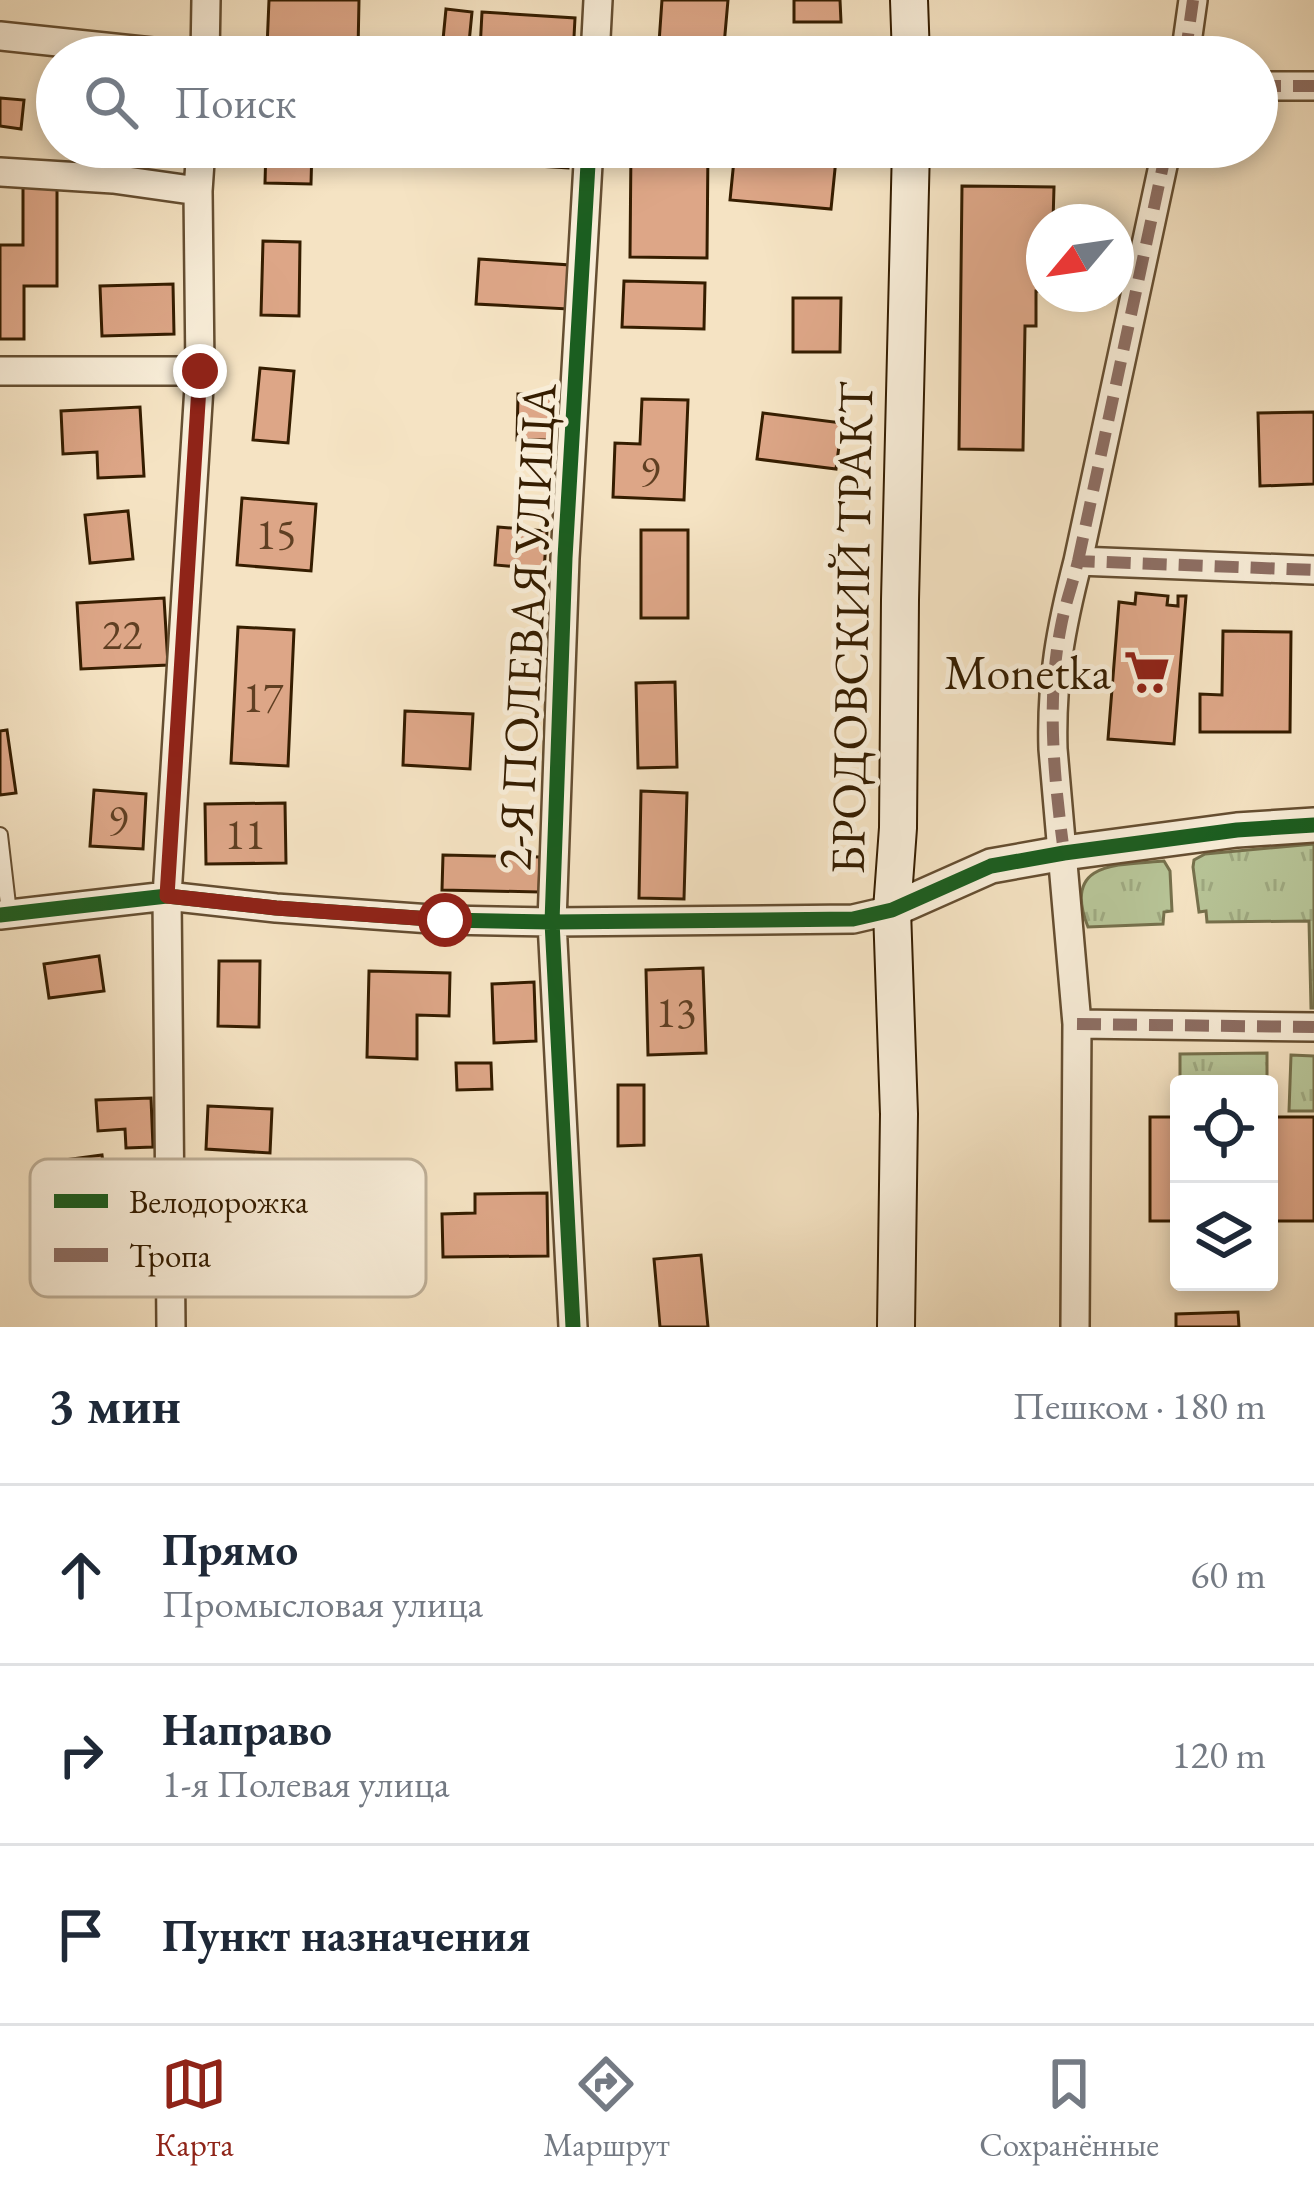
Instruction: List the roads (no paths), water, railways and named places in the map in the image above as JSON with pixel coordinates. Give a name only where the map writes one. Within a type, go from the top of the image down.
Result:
[{"type":"main road","points":[[909,0],[910,36]]},
{"type":"main road","name":"БРОДОВСКИЙ ТРАКТ","points":[[896,1327],[899,1114],[892,910],[898,828],[910,168]]},
{"type":"street","points":[[203,36],[206,0]]},
{"type":"street","points":[[596,36],[598,0]]},
{"type":"street","points":[[1188,36],[1193,0]]},
{"type":"street","points":[[0,37],[36,41]]},
{"type":"street","points":[[1278,86],[1314,86]]},
{"type":"street","points":[[169,1159],[167,896],[200,371],[200,168]]},
{"type":"street","name":"2-Я ПОЛЕВАЯ УЛИЦА","points":[[572,1327],[552,922],[565,558],[588,168]]},
{"type":"street","points":[[1075,1327],[1077,1024],[1052,707],[1061,627],[1162,168]]},
{"type":"street","points":[[0,172],[113,179],[198,191]]},
{"type":"street","points":[[0,371],[200,371]]},
{"type":"street","points":[[1078,561],[1314,570]]},
{"type":"street","points":[[5,914],[167,896],[445,920],[853,919],[892,910],[992,866],[1238,830],[1314,825]]},
{"type":"street","points":[[1077,1024],[1314,1027]]},
{"type":"street","points":[[171,1297],[171,1327]]},
{"type":"lane","points":[[0,835],[5,914]]},
{"type":"place","name":"Monetka","points":[[1147,672]]}]
